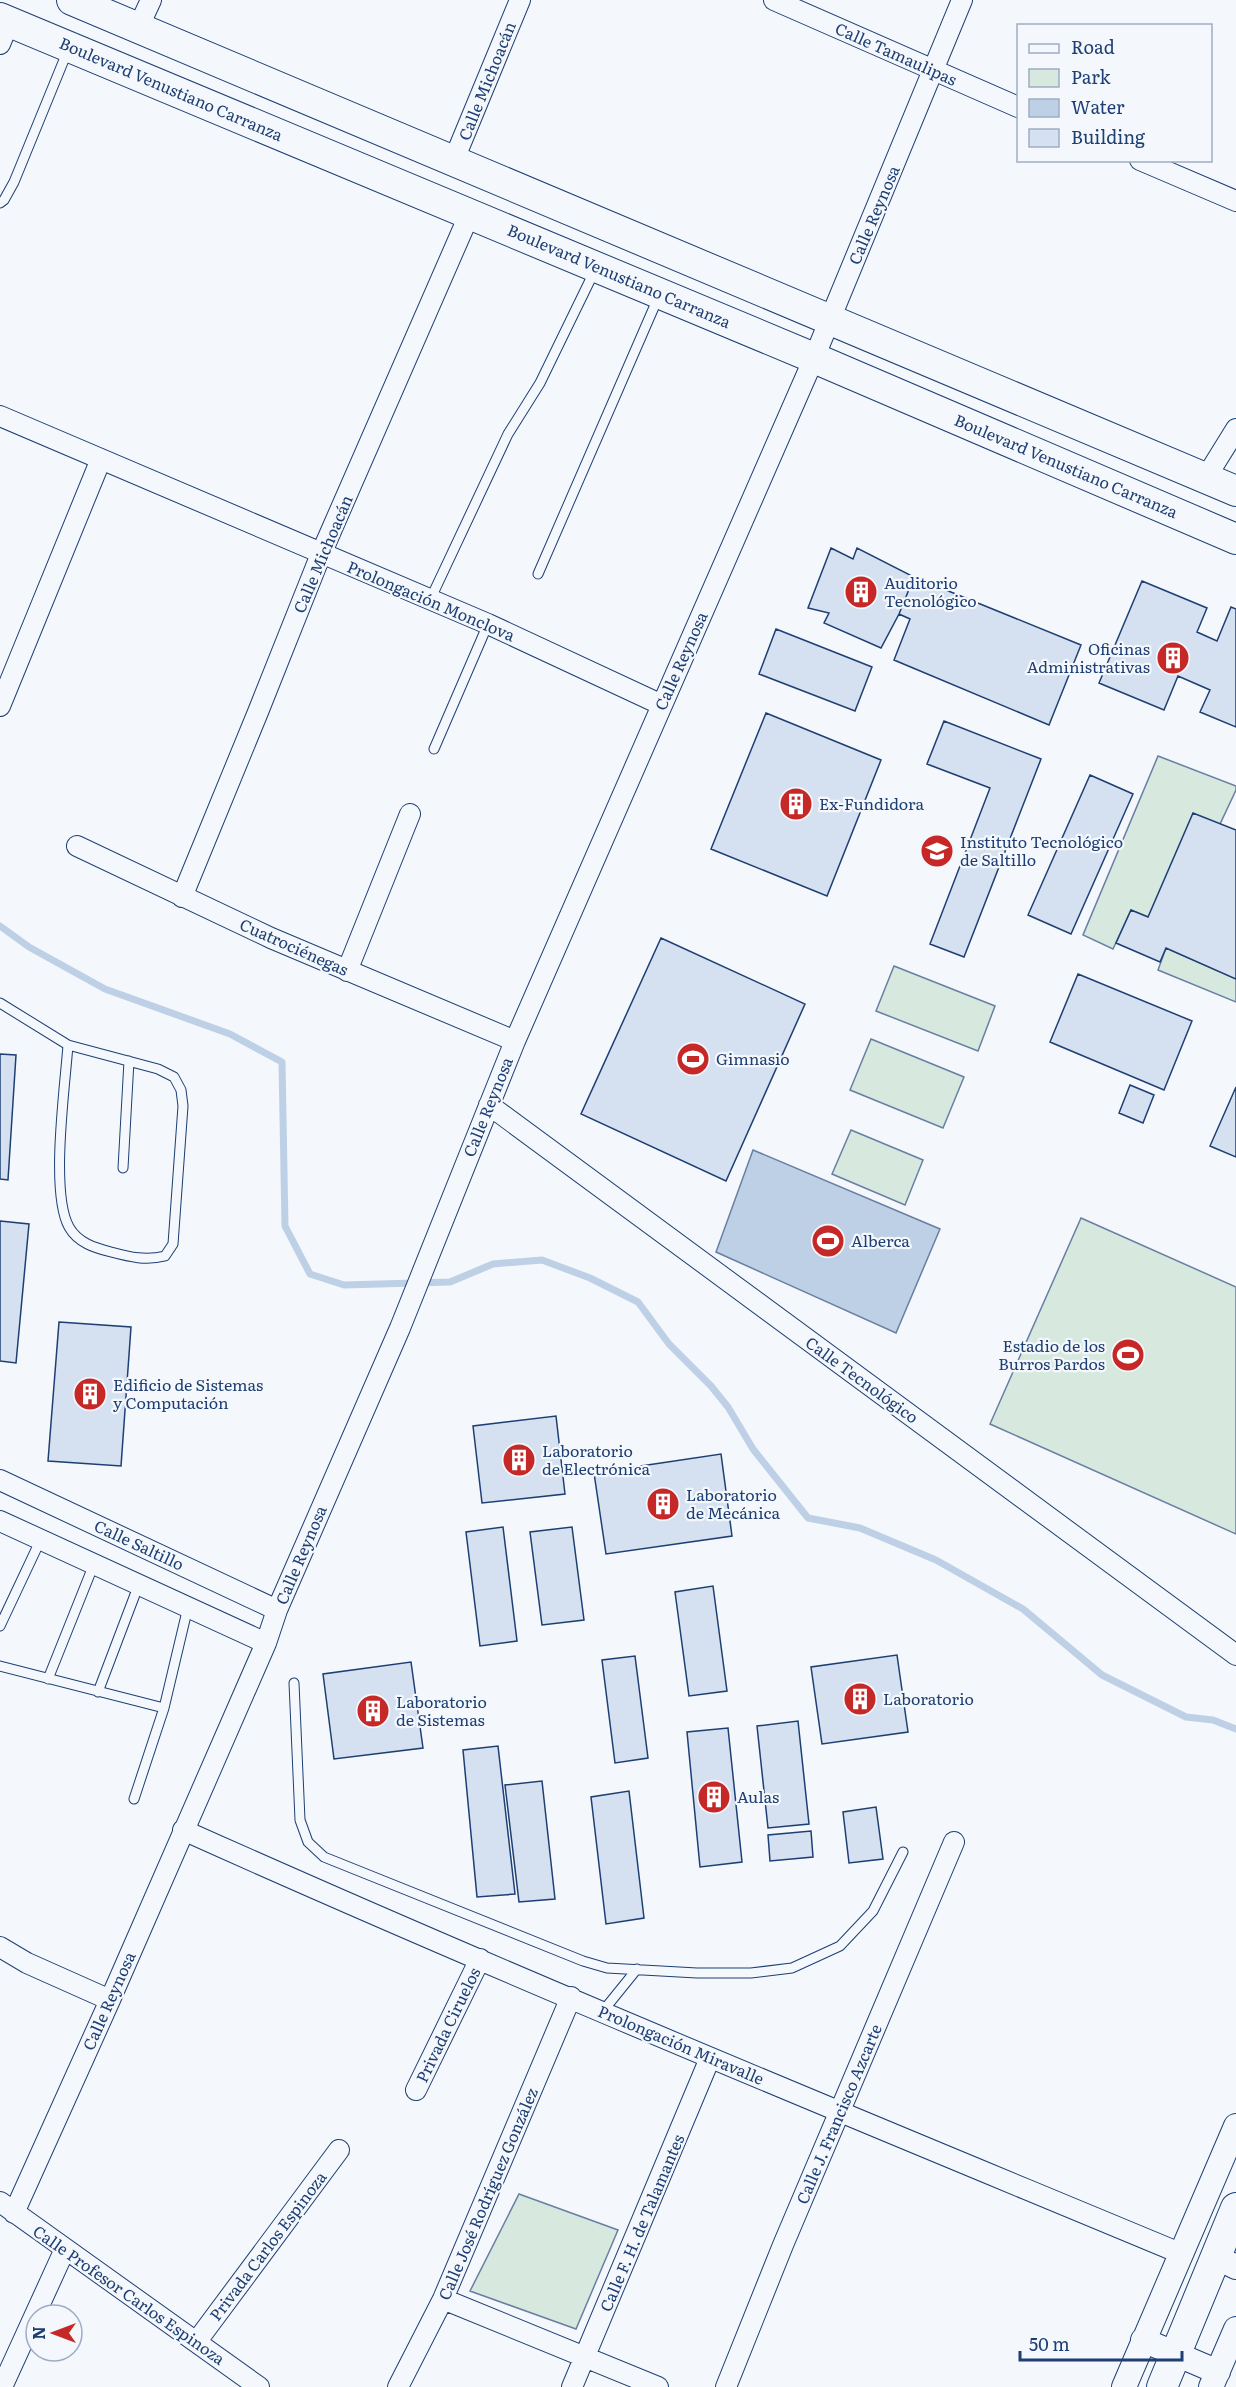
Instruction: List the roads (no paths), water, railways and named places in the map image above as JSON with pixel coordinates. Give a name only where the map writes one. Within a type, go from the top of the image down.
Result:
[{"type":"main road","points":[[72,0],[1236,492]]},
{"type":"main road","name":"Boulevard Venustiano Carranza","points":[[3,28],[69,47],[470,213],[1236,539]]},
{"type":"main road","points":[[1178,2387],[1183,2357],[1236,2208]]},
{"type":"main road","points":[[1162,2387],[1183,2357],[1234,2260]]},
{"type":"street","points":[[138,28],[151,0]]},
{"type":"street","name":"Calle Michoacán","points":[[453,162],[520,0]]},
{"type":"street","name":"Calle Tamaulipas","points":[[774,0],[1017,107]]},
{"type":"street","name":"Calle Reynosa","points":[[7,2208],[111,2000],[266,1643],[277,1611],[400,1328],[515,1041],[814,358],[962,0]]},
{"type":"street","points":[[1145,162],[1236,201]]},
{"type":"street","name":"Calle Michoacán","points":[[182,897],[321,554],[470,213]]},
{"type":"street","name":"Prolongación Monclova","points":[[0,416],[488,624],[662,705]]},
{"type":"street","points":[[1205,479],[1236,429]]},
{"type":"street","points":[[0,706],[101,459]]},
{"type":"street","points":[[347,971],[410,814]]},
{"type":"street","name":"Cuatrociénegas","points":[[77,846],[182,897],[347,971],[515,1041]]},
{"type":"street","name":"Calle Tecnológico","points":[[489,1105],[1236,1655]]},
{"type":"street","name":"Calle Saltillo","points":[[0,1480],[277,1611]]},
{"type":"street","points":[[0,1521],[266,1643]]},
{"type":"street","name":"Prolongación Miravalle","points":[[183,1830],[350,1905],[710,2058],[1182,2254]]},
{"type":"street","name":"Calle J. Francisco Azcarte","points":[[726,2387],[954,1842]]},
{"type":"street","points":[[0,1947],[27,1963],[111,2000]]},
{"type":"street","name":"Privada Ciruelos","points":[[416,2090],[480,1959]]},
{"type":"street","name":"Calle José Rodríguez González","points":[[398,2387],[443,2300],[571,1997]]},
{"type":"street","name":"Calle F. H. de Talamantes","points":[[572,2387],[710,2058]]},
{"type":"street","points":[[1124,2387],[1236,2126]]},
{"type":"street","name":"Privada Carlos Espinoza","points":[[197,2341],[339,2150]]},
{"type":"street","name":"Calle Profesor Carlos Espinoza","points":[[7,2208],[259,2387]]},
{"type":"street","points":[[2,2387],[65,2249]]},
{"type":"street","points":[[443,2300],[658,2387]]},
{"type":"street","points":[[1143,2340],[1183,2357],[1215,2380],[1235,2336]]},
{"type":"lane","points":[[0,203],[14,182],[69,47]]},
{"type":"lane","points":[[430,600],[508,434],[540,383],[597,266]]},
{"type":"lane","points":[[538,574],[660,293]]},
{"type":"lane","points":[[434,749],[488,624]]},
{"type":"lane","points":[[0,1003],[68,1045],[158,1069],[174,1077],[181,1090],[183,1106],[173,1244],[165,1256],[151,1259],[97,1248],[79,1239],[68,1226],[62,1203],[59,1168],[68,1045]]},
{"type":"lane","points":[[123,1168],[129,1061]]},
{"type":"lane","points":[[0,1626],[41,1539]]},
{"type":"lane","points":[[48,1679],[94,1564]]},
{"type":"lane","points":[[98,1692],[139,1584]]},
{"type":"lane","points":[[134,1799],[164,1708],[188,1607]]},
{"type":"lane","points":[[0,1666],[164,1708]]},
{"type":"lane","points":[[294,1683],[300,1820],[308,1842],[324,1857],[583,1961],[607,1968],[697,1973],[741,1973],[792,1968],[840,1946],[873,1911],[903,1852]]},
{"type":"lane","points":[[603,2011],[637,1969]]},
{"type":"water","name":"Alberca","points":[[753,1150],[940,1229],[896,1333],[716,1252]]},
{"type":"waterway","points":[[0,926],[29,947],[105,989],[230,1034],[282,1062],[285,1226],[310,1274],[344,1285],[450,1282],[493,1264],[542,1260],[590,1278],[638,1302],[669,1344],[711,1386],[728,1407],[753,1449],[808,1518],[860,1528],[936,1560],[1023,1609],[1102,1675],[1186,1717],[1213,1720],[1236,1729]]},
{"type":"place","name":"Auditorio Tecnológico","points":[[861,592]]},
{"type":"place","name":"Oficinas Administrativas","points":[[1173,658]]},
{"type":"place","name":"Ex-Fundidora","points":[[796,804]]},
{"type":"place","name":"Instituto Tecnológico de Saltillo","points":[[937,851]]},
{"type":"place","name":"Gimnasio","points":[[693,1059]]},
{"type":"place","name":"Alberca","points":[[828,1241]]},
{"type":"place","name":"Estadio de los Burros Pardos","points":[[1128,1355]]},
{"type":"place","name":"Edificio de Sistemas y Computación","points":[[90,1394]]},
{"type":"place","name":"Laboratorio de Electrónica","points":[[519,1460]]},
{"type":"place","name":"Laboratorio de Mecánica","points":[[663,1504]]},
{"type":"place","name":"Laboratorio","points":[[860,1699]]},
{"type":"place","name":"Laboratorio de Sistemas","points":[[373,1711]]},
{"type":"place","name":"Aulas","points":[[714,1797]]}]
